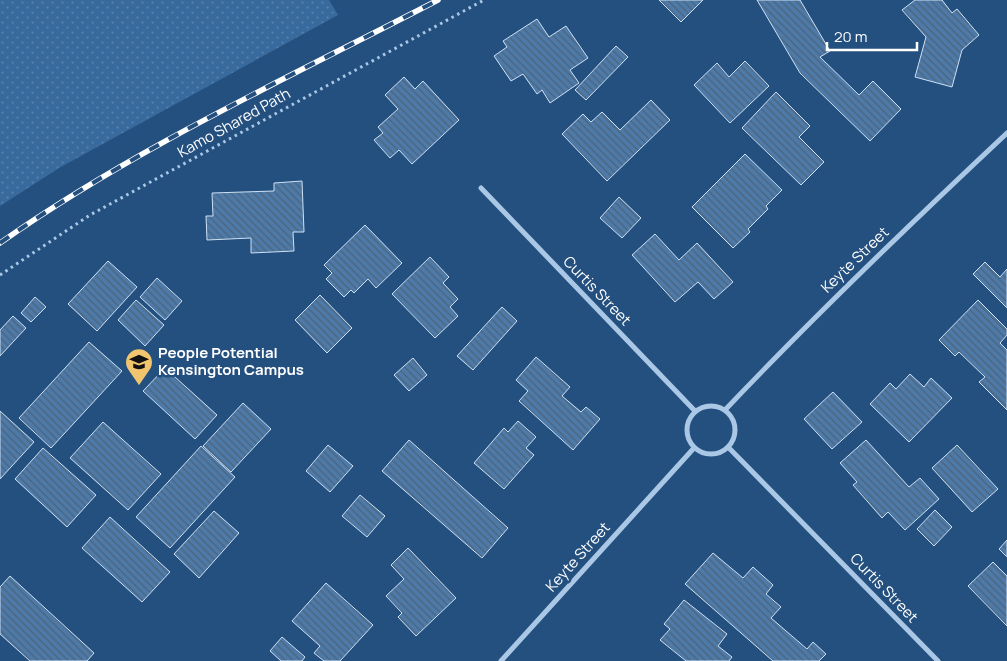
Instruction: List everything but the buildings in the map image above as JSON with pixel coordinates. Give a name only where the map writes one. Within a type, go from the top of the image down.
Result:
[{"type":"street","name":"Keyte Street","points":[[724,410],[783,348],[884,249],[1007,133]]},
{"type":"street","name":"Curtis Street","points":[[481,188],[695,411]]},
{"type":"street","points":[[709,405],[724,410],[734,423],[735,432],[733,440],[728,447],[720,452],[711,454],[694,448],[689,441],[687,425],[695,411],[709,405]]},
{"type":"street","name":"Curtis Street","points":[[728,447],[938,661]]},
{"type":"street","name":"Keyte Street","points":[[501,661],[694,448]]},
{"type":"path","name":"Kamo Shared Path","points":[[0,275],[90,215],[484,0]]},
{"type":"shaded area","points":[[0,0],[329,0],[338,15],[59,168],[0,206]]},
{"type":"railway","points":[[0,243],[105,175],[160,144],[270,85],[438,0]]},
{"type":"place","name":"People Potential Kensington Campus","points":[[139,386]]}]
